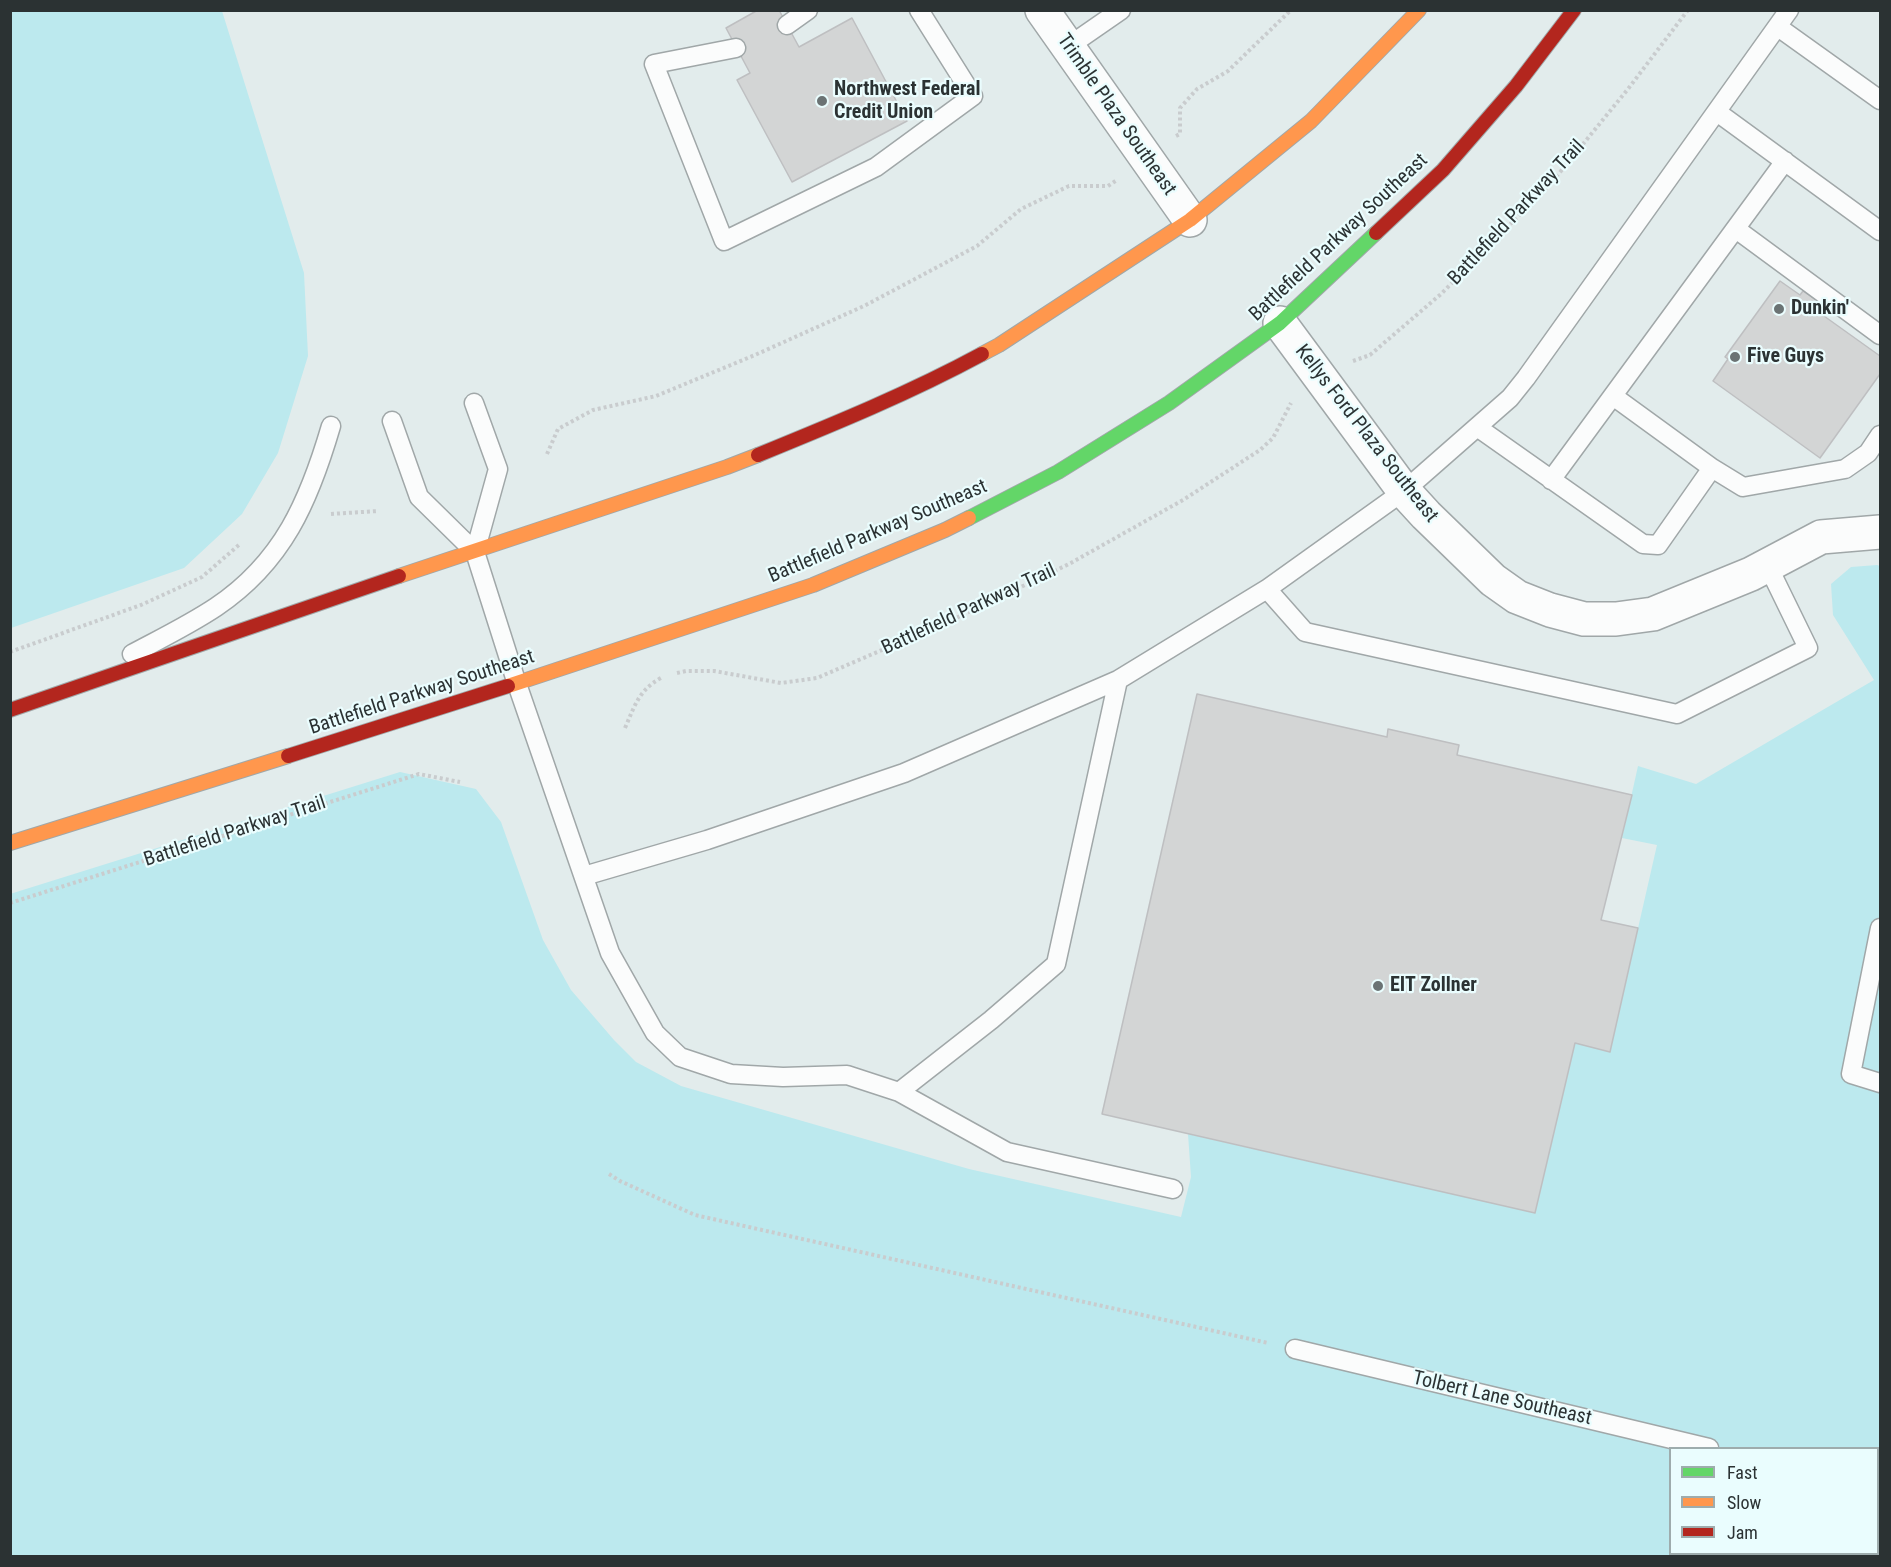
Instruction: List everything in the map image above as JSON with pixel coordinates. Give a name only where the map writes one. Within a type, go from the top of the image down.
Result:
[{"type":"main road","points":[[10,710],[362,588],[727,467],[843,421],[936,379],[999,345],[1190,220],[1311,121],[1419,10]]},
{"type":"main road","name":"Battlefield Parkway Southeast","points":[[10,843],[518,684],[813,585],[945,530],[1068,466],[1169,403],[1280,323],[1443,170],[1516,86],[1574,10]]},
{"type":"street","name":"Trimble Plaza Southeast","points":[[1042,10],[1190,220]]},
{"type":"street","name":"Kellys Ford Plaza Southeast","points":[[1280,323],[1404,491],[1426,515],[1493,580],[1517,597],[1550,610],[1584,619],[1616,619],[1653,614],[1751,574],[1821,537],[1881,532]]},
{"type":"lane","points":[[787,26],[808,10]]},
{"type":"lane","points":[[736,48],[654,64],[724,241],[876,167],[973,96],[919,10]]},
{"type":"lane","points":[[1069,46],[1121,10]]},
{"type":"lane","points":[[584,876],[707,840],[904,773],[1118,680],[1267,589],[1404,491],[1510,398],[1789,10]]},
{"type":"lane","points":[[1778,27],[1881,100]]},
{"type":"lane","points":[[1717,112],[1881,231]]},
{"type":"lane","points":[[1551,480],[1785,161]]},
{"type":"lane","points":[[1736,229],[1881,334]]},
{"type":"lane","points":[[1613,396],[1743,488],[1845,469],[1868,453],[1881,435]]},
{"type":"lane","points":[[474,403],[498,469],[475,552]]},
{"type":"lane","points":[[392,421],[419,496],[475,552],[610,953],[655,1033],[680,1058],[731,1074],[783,1077],[847,1075],[899,1092],[1006,1152],[1173,1190]]},
{"type":"lane","points":[[56,694],[165,637],[216,607],[248,581],[275,551],[297,519],[311,486],[331,426]]},
{"type":"lane","points":[[1477,427],[1643,544],[1658,545],[1712,468]]},
{"type":"lane","points":[[1267,589],[1305,632],[1677,714],[1808,648],[1767,564]]},
{"type":"lane","points":[[899,1092],[992,1020],[1056,964],[1118,680]]},
{"type":"lane","points":[[1881,928],[1851,1074],[1881,1083]]},
{"type":"lane","name":"Tolbert Lane Southeast","points":[[1294,1349],[1701,1447]]},
{"type":"path","points":[[547,454],[558,429],[593,410],[656,396],[755,356],[864,306],[977,246],[1021,209],[1069,186],[1108,186],[1180,134],[1180,108],[1197,89],[1228,71],[1291,10]]},
{"type":"path","name":"Battlefield Parkway Trail","points":[[1346,364],[1370,356],[1441,294],[1552,182],[1628,89],[1688,10]]},
{"type":"path","name":"Battlefield Parkway Trail","points":[[676,673],[686,670],[714,670],[781,683],[818,678],[954,620],[1069,564],[1183,500],[1260,450],[1273,438],[1292,403]]},
{"type":"path","points":[[10,652],[141,605],[202,577],[245,540]]},
{"type":"path","points":[[625,728],[638,696],[650,684],[666,675]]},
{"type":"path","name":"Battlefield Parkway Trail","points":[[10,903],[419,774],[460,782]]},
{"type":"path","points":[[609,1174],[695,1215],[1294,1349]]},
{"type":"shaded area","points":[[10,11],[222,11],[304,273],[308,356],[278,453],[242,514],[184,568],[11,628]]},
{"type":"shaded area","points":[[1880,566],[1880,1556],[11,1556],[10,894],[400,772],[476,789],[501,822],[543,940],[571,990],[636,1062],[681,1086],[969,1169],[1181,1217],[1191,1177],[1188,1134],[1535,1213],[1575,1043],[1610,1051],[1657,845],[1622,838],[1638,766],[1696,784],[1874,680],[1833,615],[1831,584],[1851,567]]},
{"type":"building","name":"Northwest Federal Credit Union","points":[[758,10],[779,10],[799,47],[852,18],[907,121],[792,182],[737,80],[750,73],[726,28]]},
{"type":"building","points":[[1780,281],[1800,295],[1803,291],[1822,304],[1817,311],[1880,356],[1880,374],[1820,458],[1713,381],[1728,359],[1725,357]]},
{"type":"building","name":"EIT Zollner","points":[[1197,694],[1387,737],[1388,729],[1459,745],[1457,755],[1632,795],[1601,920],[1638,928],[1610,1052],[1575,1043],[1535,1213],[1102,1114]]},
{"type":"traffic: fast","points":[[969,518],[1058,472],[1169,403],[1280,323],[1376,233]]},
{"type":"traffic: slow","points":[[982,354],[1190,220],[1311,121],[1419,10]]},
{"type":"traffic: slow","points":[[399,576],[758,455]]},
{"type":"traffic: slow","points":[[508,686],[813,585],[969,518]]},
{"type":"traffic: slow","points":[[10,843],[288,756]]},
{"type":"traffic: jam","points":[[1376,233],[1443,170],[1516,86],[1574,10]]},
{"type":"traffic: jam","points":[[758,455],[900,395],[982,354]]},
{"type":"traffic: jam","points":[[10,710],[399,576]]},
{"type":"traffic: jam","points":[[288,756],[508,686]]},
{"type":"place","name":"Northwest Federal Credit Union","points":[[822,101]]},
{"type":"place","name":"Dunkin'","points":[[1779,309]]},
{"type":"place","name":"Five Guys","points":[[1735,357]]},
{"type":"place","name":"EIT Zollner","points":[[1378,986]]}]
